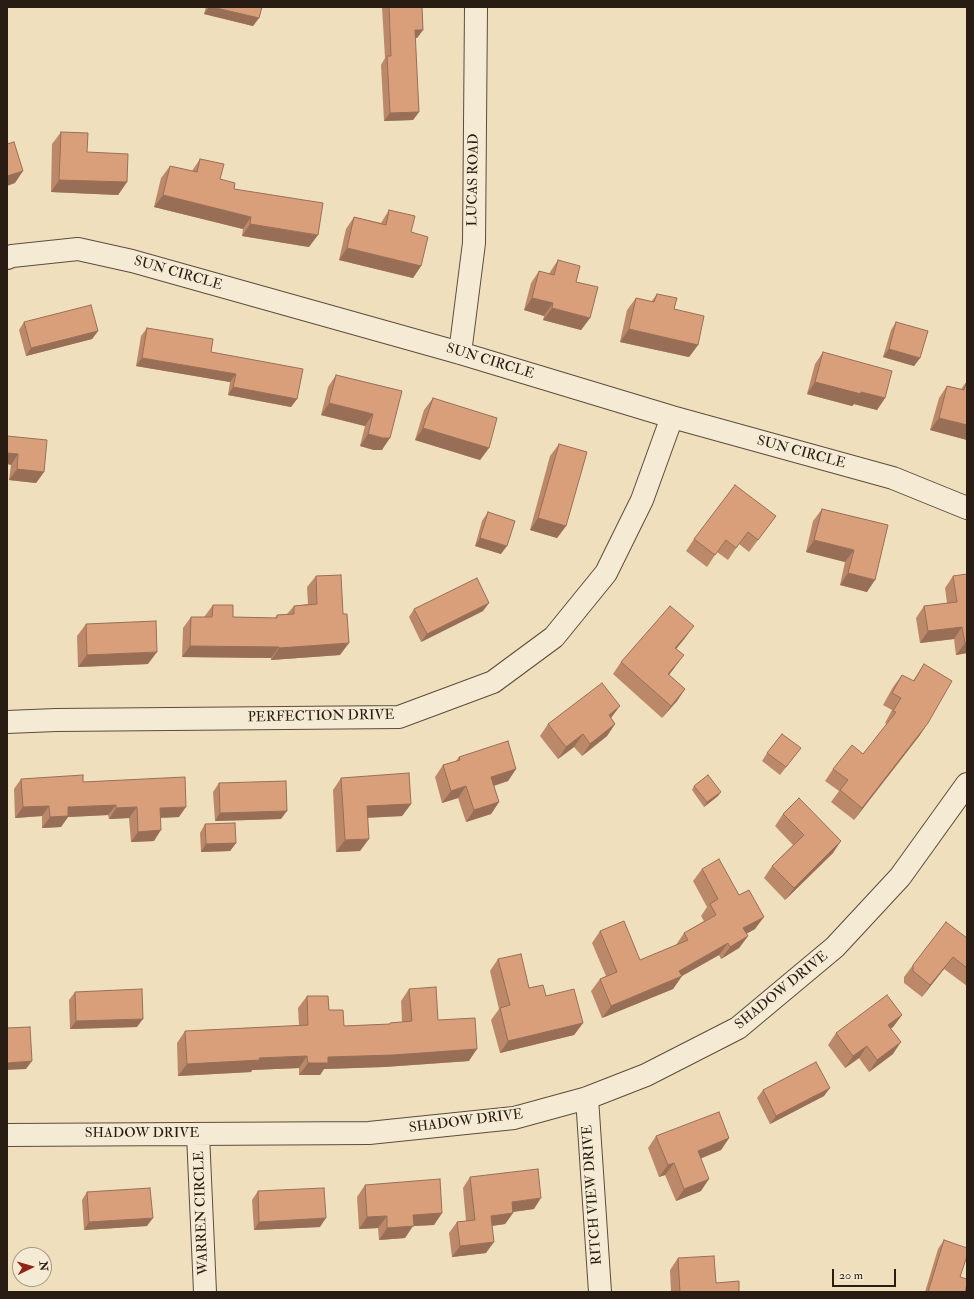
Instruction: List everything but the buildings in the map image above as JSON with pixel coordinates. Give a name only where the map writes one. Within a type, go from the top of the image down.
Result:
[{"type":"street","name":"LUCAS ROAD","points":[[460,353],[474,243],[476,7]]},
{"type":"street","name":"SUN CIRCLE","points":[[7,258],[12,256],[78,249],[132,261],[460,353],[672,417],[893,478],[967,508]]},
{"type":"street","name":"PERFECTION DRIVE","points":[[7,722],[56,720],[399,717],[493,682],[554,637],[606,573],[642,500],[672,417]]},
{"type":"street","name":"SHADOW DRIVE","points":[[7,1135],[369,1133],[514,1118],[587,1098],[646,1075],[738,1028],[835,947],[900,877],[967,784]]},
{"type":"street","name":"RITCH VIEW DRIVE","points":[[587,1098],[600,1292]]},
{"type":"street","name":"WARREN CIRCLE","points":[[198,1134],[205,1292]]}]
